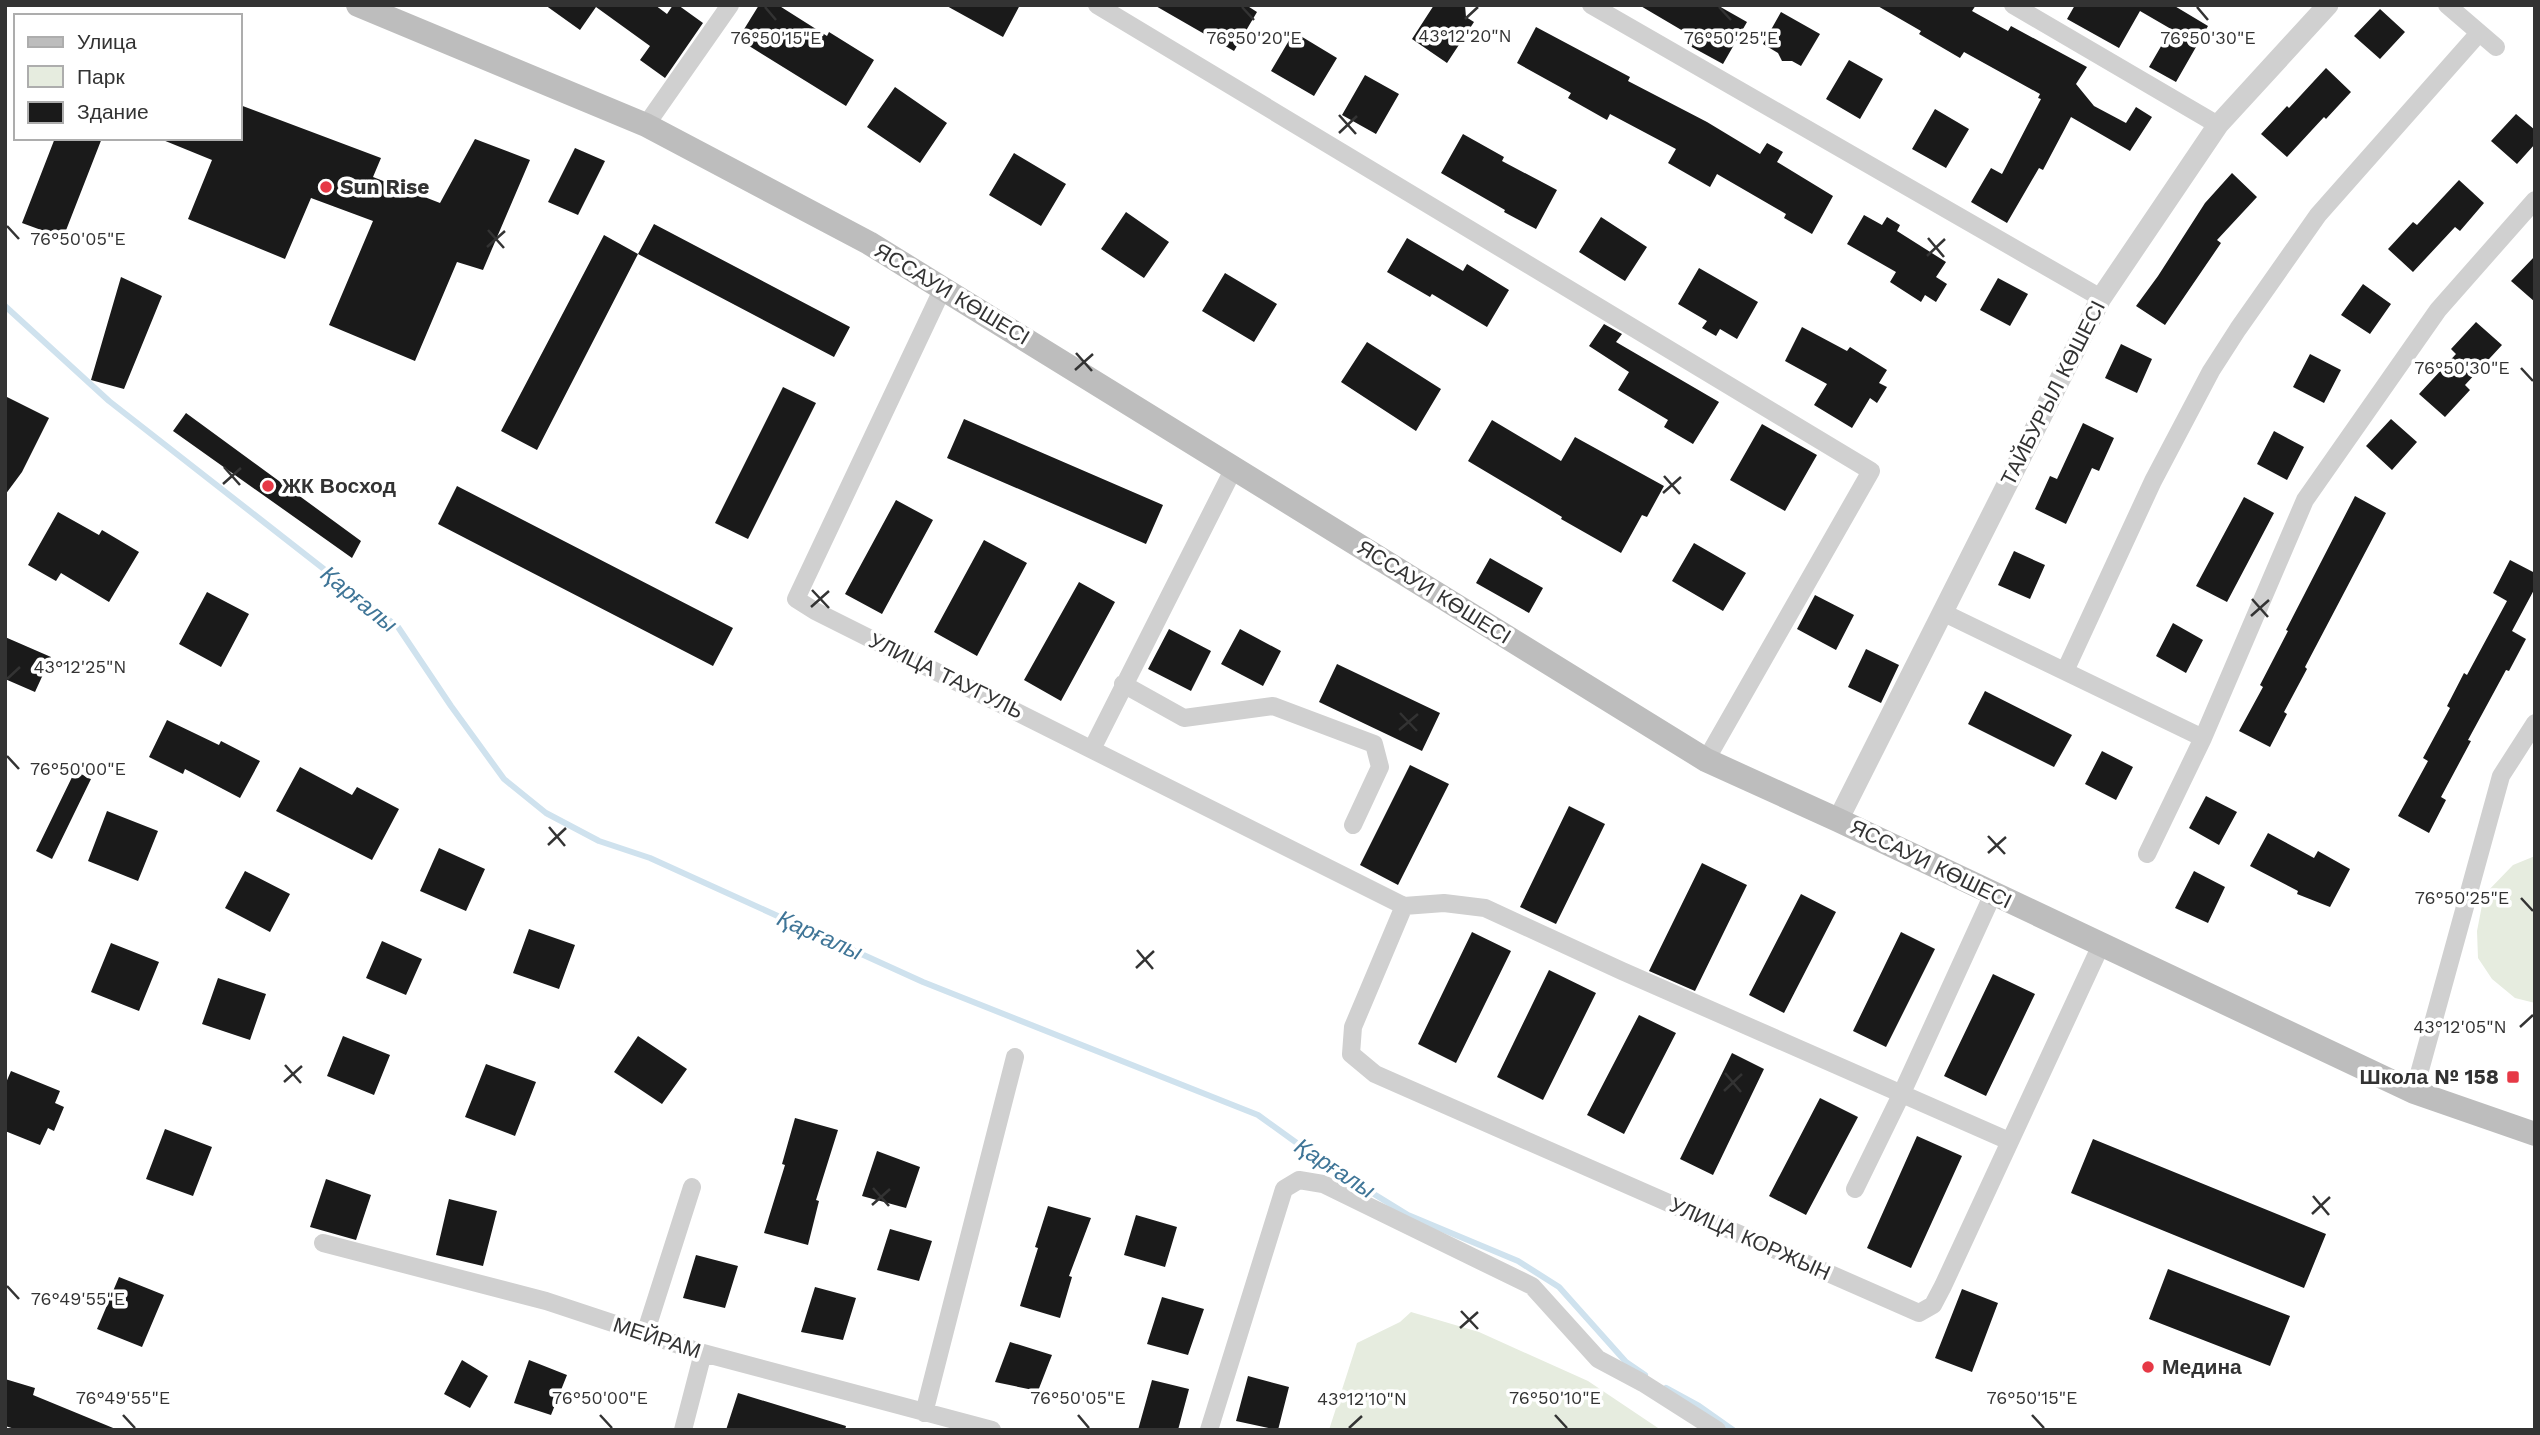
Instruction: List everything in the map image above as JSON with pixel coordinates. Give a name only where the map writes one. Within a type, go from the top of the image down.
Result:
[{"type":"main road","name":"ЯССАУИ КӨШЕСІ","points":[[358,5],[646,125],[869,243],[1706,760],[2414,1092],[2535,1134]]},
{"type":"street","points":[[646,125],[730,5]]},
{"type":"street","points":[[1097,5],[1871,471],[1706,760]]},
{"type":"street","points":[[1591,5],[2101,299]]},
{"type":"street","points":[[2012,5],[2218,125]]},
{"type":"street","name":"ТАЙБУРЫЛ КӨШЕСІ","points":[[1838,820],[2101,299],[2218,125],[2328,5]]},
{"type":"street","points":[[2447,5],[2496,47]]},
{"type":"street","points":[[2065,671],[2153,481],[2211,371],[2238,329],[2318,215],[2479,33]]},
{"type":"street","points":[[2147,854],[2203,738],[2305,500],[2438,310],[2535,200]]},
{"type":"street","name":"УЛИЦА ТАУГУЛЬ","points":[[943,288],[796,599],[815,611],[1404,906]]},
{"type":"street","points":[[1092,748],[1234,468]]},
{"type":"street","points":[[1942,612],[2203,738]]},
{"type":"street","points":[[1123,684],[1184,718],[1273,706],[1374,744],[1380,767],[1353,825]]},
{"type":"street","points":[[2414,1092],[2501,776],[2535,723]]},
{"type":"street","points":[[1855,1189],[1993,894]]},
{"type":"street","points":[[1404,906],[1444,903],[1485,908],[2009,1141]]},
{"type":"street","name":"УЛИЦА КОРЖЫН","points":[[1404,906],[1353,1027],[1351,1054],[1375,1074],[1919,1313],[1933,1305],[1943,1286],[2101,945]]},
{"type":"street","points":[[924,1413],[1015,1057]]},
{"type":"street","points":[[1209,1430],[1284,1189],[1299,1181],[1323,1184],[1532,1286],[1598,1359],[1643,1383],[1717,1430]]},
{"type":"street","points":[[645,1334],[692,1187]]},
{"type":"street","name":"МЕЙРАМ","points":[[323,1243],[546,1301],[703,1353],[992,1430]]},
{"type":"street","points":[[683,1430],[703,1353]]},
{"type":"green space","points":[[2535,856],[2535,1003],[2515,998],[2492,979],[2478,958],[2477,931],[2484,895],[2513,865]]},
{"type":"green space","points":[[1411,1312],[1479,1332],[1588,1381],[1661,1430],[1329,1430],[1357,1343],[1400,1322]]},
{"type":"building","points":[[545,5],[655,5],[667,14],[673,5],[678,5],[703,23],[665,78],[640,60],[650,46],[596,7],[580,30]]},
{"type":"building","points":[[759,5],[778,5],[827,36],[829,32],[874,60],[846,106],[738,39]]},
{"type":"building","points":[[945,5],[1020,5],[1003,37]]},
{"type":"building","points":[[1154,5],[1246,5],[1257,12],[1234,51]]},
{"type":"building","points":[[1434,5],[1465,5],[1466,17],[1474,22],[1447,63],[1412,39]]},
{"type":"building","points":[[1639,5],[1717,5],[1747,22],[1723,64],[1690,46],[1695,38]]},
{"type":"building","points":[[1876,5],[1976,5],[1972,11],[2008,31],[2011,26],[2087,67],[2076,84],[2094,106],[2126,123],[2136,107],[2152,117],[2130,151],[2071,117],[2043,170],[2039,168],[2007,223],[1971,202],[1991,168],[2002,174],[2041,99],[2038,98],[2040,94],[1964,52],[1960,58]]},
{"type":"building","points":[[2075,5],[2173,5],[2208,26],[2176,82],[2149,67],[2171,29],[2140,11],[2119,48],[2067,19]]},
{"type":"building","points":[[2380,9],[2405,32],[2380,59],[2354,36]]},
{"type":"building","points":[[1781,12],[1820,34],[1801,66],[1792,61],[1782,61],[1778,53],[1763,44]]},
{"type":"building","points":[[1536,27],[1630,77],[1628,81],[1707,122],[1760,154],[1767,143],[1783,152],[1777,162],[1833,196],[1812,234],[1784,218],[1786,214],[1717,174],[1710,187],[1668,163],[1676,149],[1610,114],[1607,120],[1568,98],[1571,93],[1517,63]]},
{"type":"building","points":[[1294,32],[1337,58],[1314,96],[1271,71]]},
{"type":"building","points":[[1849,60],[1883,79],[1860,119],[1826,99]]},
{"type":"building","points":[[2326,68],[2351,92],[2287,157],[2261,134]]},
{"type":"building","points":[[1365,75],[1399,94],[1376,134],[1342,115]]},
{"type":"building","points":[[895,87],[947,123],[920,163],[867,127]]},
{"type":"building","points":[[242,106],[381,158],[373,177],[440,203],[475,139],[530,160],[483,270],[457,262],[415,361],[329,325],[373,221],[311,198],[285,259],[188,219],[212,160],[163,140],[242,140]]},
{"type":"building","points":[[1935,109],[1969,129],[1946,168],[1912,149]]},
{"type":"building","points":[[2516,114],[2535,130],[2535,144],[2517,164],[2491,141]]},
{"type":"building","points":[[1463,134],[1504,157],[1502,161],[1557,190],[1536,229],[1441,173]]},
{"type":"building","points":[[54,140],[101,140],[63,238],[22,223]]},
{"type":"building","points":[[575,148],[605,161],[578,215],[548,202]]},
{"type":"building","points":[[1014,153],[1066,184],[1041,226],[989,195]]},
{"type":"building","points":[[2232,173],[2257,197],[2217,240],[2221,243],[2165,325],[2136,306],[2205,203]]},
{"type":"building","points":[[2459,180],[2484,203],[2460,231],[2455,227],[2413,272],[2388,249],[2413,222],[2417,225]]},
{"type":"building","points":[[1126,212],[1169,242],[1144,278],[1101,249]]},
{"type":"building","points":[[1864,215],[1882,225],[1887,217],[1900,225],[1897,231],[1946,262],[1936,277],[1947,284],[1936,302],[1925,295],[1921,302],[1890,282],[1896,272],[1847,244]]},
{"type":"building","points":[[1601,217],[1647,247],[1625,281],[1579,252]]},
{"type":"building","points":[[654,224],[850,327],[834,357],[638,254]]},
{"type":"building","points":[[604,235],[638,254],[537,450],[501,431]]},
{"type":"building","points":[[1407,238],[1463,271],[1467,264],[1509,290],[1487,327],[1432,294],[1430,297],[1387,272]]},
{"type":"building","points":[[2535,256],[2535,302],[2511,281]]},
{"type":"building","points":[[1699,268],[1758,302],[1737,339],[1720,329],[1716,336],[1702,328],[1707,321],[1678,304]]},
{"type":"building","points":[[1225,273],[1277,304],[1254,342],[1202,311]]},
{"type":"building","points":[[121,277],[162,296],[124,389],[91,380]]},
{"type":"building","points":[[1998,278],[2028,294],[2010,326],[1980,310]]},
{"type":"building","points":[[2363,284],[2391,304],[2370,334],[2341,315]]},
{"type":"building","points":[[2476,322],[2502,345],[2465,385],[2470,390],[2445,417],[2419,394],[2456,354],[2451,349]]},
{"type":"building","points":[[1604,324],[1622,334],[1616,342],[1719,402],[1693,444],[1664,427],[1668,420],[1618,390],[1629,372],[1589,346]]},
{"type":"building","points":[[1802,327],[1847,351],[1850,347],[1887,370],[1879,383],[1887,387],[1877,403],[1870,398],[1852,428],[1814,405],[1827,384],[1785,361]]},
{"type":"building","points":[[1367,342],[1441,389],[1416,431],[1341,382]]},
{"type":"building","points":[[2121,344],[2152,359],[2137,393],[2105,378]]},
{"type":"building","points":[[2310,354],[2341,370],[2324,403],[2293,387]]},
{"type":"building","points":[[783,387],[816,403],[748,539],[715,523]]},
{"type":"building","points":[[5,396],[49,418],[22,472],[5,495]]},
{"type":"building","name":"ЖК Восход","points":[[186,413],[361,541],[352,558],[173,431]]},
{"type":"building","points":[[964,419],[1163,505],[1146,544],[947,458]]},
{"type":"building","points":[[2391,419],[2417,442],[2392,470],[2366,446]]},
{"type":"building","points":[[1492,420],[1561,461],[1575,437],[1664,486],[1647,517],[1642,515],[1621,553],[1468,461]]},
{"type":"building","points":[[2083,423],[2114,438],[2099,471],[2092,468],[2066,524],[2035,509],[2050,476],[2057,479]]},
{"type":"building","points":[[1762,424],[1817,455],[1785,511],[1730,480]]},
{"type":"building","points":[[2274,431],[2304,447],[2287,480],[2257,464]]},
{"type":"building","points":[[457,486],[733,628],[713,666],[438,524]]},
{"type":"building","points":[[2355,496],[2386,513],[2305,667],[2307,669],[2284,712],[2287,714],[2270,747],[2239,731],[2263,687],[2260,685],[2288,631],[2286,630]]},
{"type":"building","points":[[2244,497],[2274,513],[2227,602],[2196,586]]},
{"type":"building","points":[[896,500],[933,520],[882,614],[845,594]]},
{"type":"building","points":[[58,512],[99,535],[102,530],[139,552],[109,602],[61,573],[56,581],[28,565]]},
{"type":"building","points":[[984,540],[1027,563],[977,656],[934,632]]},
{"type":"building","points":[[1694,543],[1746,573],[1723,611],[1672,581]]},
{"type":"building","points":[[2014,551],[2045,565],[2030,599],[1998,585]]},
{"type":"building","points":[[1490,558],[1543,588],[1529,613],[1476,583]]},
{"type":"building","points":[[2510,560],[2535,573],[2535,588],[2512,631],[2526,639],[2468,740],[2471,741],[2441,797],[2446,800],[2429,833],[2398,816],[2428,761],[2423,758],[2450,708],[2447,706],[2507,601],[2493,593]]},
{"type":"building","points":[[1079,582],[1115,602],[1061,701],[1024,680]]},
{"type":"building","points":[[207,592],[249,614],[221,667],[179,644]]},
{"type":"building","points":[[1815,595],[1854,615],[1836,650],[1797,629]]},
{"type":"building","points":[[2173,623],[2203,640],[2186,673],[2156,656]]},
{"type":"building","points":[[1169,629],[1211,651],[1191,691],[1148,669]]},
{"type":"building","points":[[1240,629],[1281,651],[1263,686],[1221,664]]},
{"type":"building","points":[[5,637],[51,657],[35,692],[5,679]]},
{"type":"building","points":[[1866,649],[1899,665],[1881,703],[1848,687]]},
{"type":"building","points":[[1337,664],[1440,713],[1422,751],[1319,702]]},
{"type":"building","points":[[1985,691],[2072,735],[2054,767],[1968,724]]},
{"type":"building","points":[[167,720],[219,745],[221,741],[260,761],[240,798],[185,769],[183,774],[149,757]]},
{"type":"building","points":[[2102,751],[2133,767],[2116,800],[2085,784]]},
{"type":"building","points":[[1410,765],[1449,784],[1398,885],[1360,865]]},
{"type":"building","points":[[300,767],[352,795],[357,787],[399,809],[372,860],[276,811]]},
{"type":"building","points":[[75,771],[91,779],[52,859],[36,851]]},
{"type":"building","points":[[2206,796],[2237,812],[2219,845],[2189,828]]},
{"type":"building","points":[[1569,806],[1605,824],[1556,924],[1520,907]]},
{"type":"building","points":[[107,811],[158,831],[138,881],[88,861]]},
{"type":"building","points":[[2268,833],[2314,858],[2318,851],[2350,869],[2330,907],[2297,894],[2298,891],[2250,866]]},
{"type":"building","points":[[439,848],[485,869],[466,911],[420,891]]},
{"type":"building","points":[[1702,863],[1747,885],[1695,991],[1649,971]]},
{"type":"building","points":[[245,871],[290,894],[270,932],[225,908]]},
{"type":"building","points":[[2194,871],[2225,887],[2208,923],[2175,908]]},
{"type":"building","points":[[1801,894],[1836,912],[1784,1013],[1749,995]]},
{"type":"building","points":[[529,929],[575,945],[559,989],[513,973]]},
{"type":"building","points":[[1472,932],[1511,951],[1456,1063],[1418,1044]]},
{"type":"building","points":[[1901,932],[1935,949],[1886,1047],[1853,1031]]},
{"type":"building","points":[[382,941],[422,959],[406,995],[366,978]]},
{"type":"building","points":[[111,943],[159,962],[139,1011],[91,992]]},
{"type":"building","points":[[1549,970],[1596,993],[1543,1100],[1497,1077]]},
{"type":"building","points":[[1993,974],[2035,994],[1986,1096],[1944,1076]]},
{"type":"building","points":[[218,978],[266,994],[250,1040],[202,1024]]},
{"type":"building","points":[[1639,1015],[1676,1033],[1624,1134],[1587,1115]]},
{"type":"building","points":[[343,1036],[390,1055],[374,1095],[327,1076]]},
{"type":"building","points":[[638,1036],[687,1069],[662,1104],[614,1072]]},
{"type":"building","points":[[1732,1053],[1764,1069],[1713,1175],[1680,1159]]},
{"type":"building","points":[[486,1064],[536,1082],[515,1136],[465,1117]]},
{"type":"building","points":[[11,1071],[60,1091],[55,1103],[64,1107],[54,1131],[48,1128],[40,1145],[5,1131],[5,1085]]},
{"type":"building","points":[[1820,1098],[1858,1117],[1806,1215],[1769,1196]]},
{"type":"building","points":[[795,1118],[838,1130],[816,1200],[819,1201],[808,1245],[764,1233],[785,1165],[782,1164]]},
{"type":"building","points":[[165,1129],[212,1147],[193,1196],[146,1179]]},
{"type":"building","points":[[1917,1136],[1962,1156],[1911,1268],[1867,1248]]},
{"type":"building","points":[[2093,1139],[2326,1234],[2304,1288],[2071,1193]]},
{"type":"building","points":[[877,1151],[920,1167],[906,1208],[862,1196]]},
{"type":"building","points":[[326,1179],[371,1195],[356,1240],[310,1227]]},
{"type":"building","points":[[449,1199],[497,1211],[483,1266],[436,1255]]},
{"type":"building","points":[[1048,1206],[1091,1218],[1069,1276],[1072,1277],[1060,1318],[1020,1306]]},
{"type":"building","points":[[1136,1215],[1177,1227],[1165,1267],[1124,1255]]},
{"type":"building","points":[[890,1229],[932,1241],[919,1281],[877,1270]]},
{"type":"building","points":[[696,1255],[738,1266],[725,1308],[683,1298]]},
{"type":"building","points":[[2168,1269],[2290,1316],[2270,1366],[2149,1319]]},
{"type":"building","points":[[119,1277],[164,1295],[142,1347],[97,1329]]},
{"type":"building","points":[[815,1287],[856,1298],[843,1340],[801,1332]]},
{"type":"building","points":[[1962,1289],[1998,1303],[1972,1372],[1935,1358]]},
{"type":"building","points":[[1162,1297],[1204,1309],[1188,1355],[1147,1344]]},
{"type":"building","points":[[1010,1342],[1052,1355],[1038,1391],[995,1382]]},
{"type":"building","points":[[462,1360],[488,1376],[470,1408],[444,1394]]},
{"type":"building","points":[[529,1360],[567,1375],[551,1415],[514,1403]]},
{"type":"building","points":[[1248,1376],[1289,1387],[1278,1430],[1236,1421]]},
{"type":"building","points":[[5,1379],[35,1388],[33,1395],[118,1430],[18,1430],[5,1426]]},
{"type":"building","points":[[1152,1380],[1189,1389],[1178,1430],[1138,1430]]},
{"type":"building","points":[[738,1393],[846,1426],[845,1430],[726,1430]]},
{"type":"waterway","name":"Қарғалы","points":[[5,306],[109,401],[398,627],[504,779],[546,813],[599,841],[650,858],[923,982],[1258,1115],[1330,1167],[1408,1215],[1518,1261],[1559,1287],[1626,1362],[1645,1375]]},
{"type":"waterway","name":"Қарғалы","points":[[1666,1388],[1699,1406],[1733,1430]]},
{"type":"place","name":"Sun Rise","points":[[326,187]]},
{"type":"place","name":"ЖК Восход","points":[[268,486]]},
{"type":"place","name":"Школа № 158","points":[[2513,1077]]},
{"type":"place","name":"Медина","points":[[2148,1367]]}]
